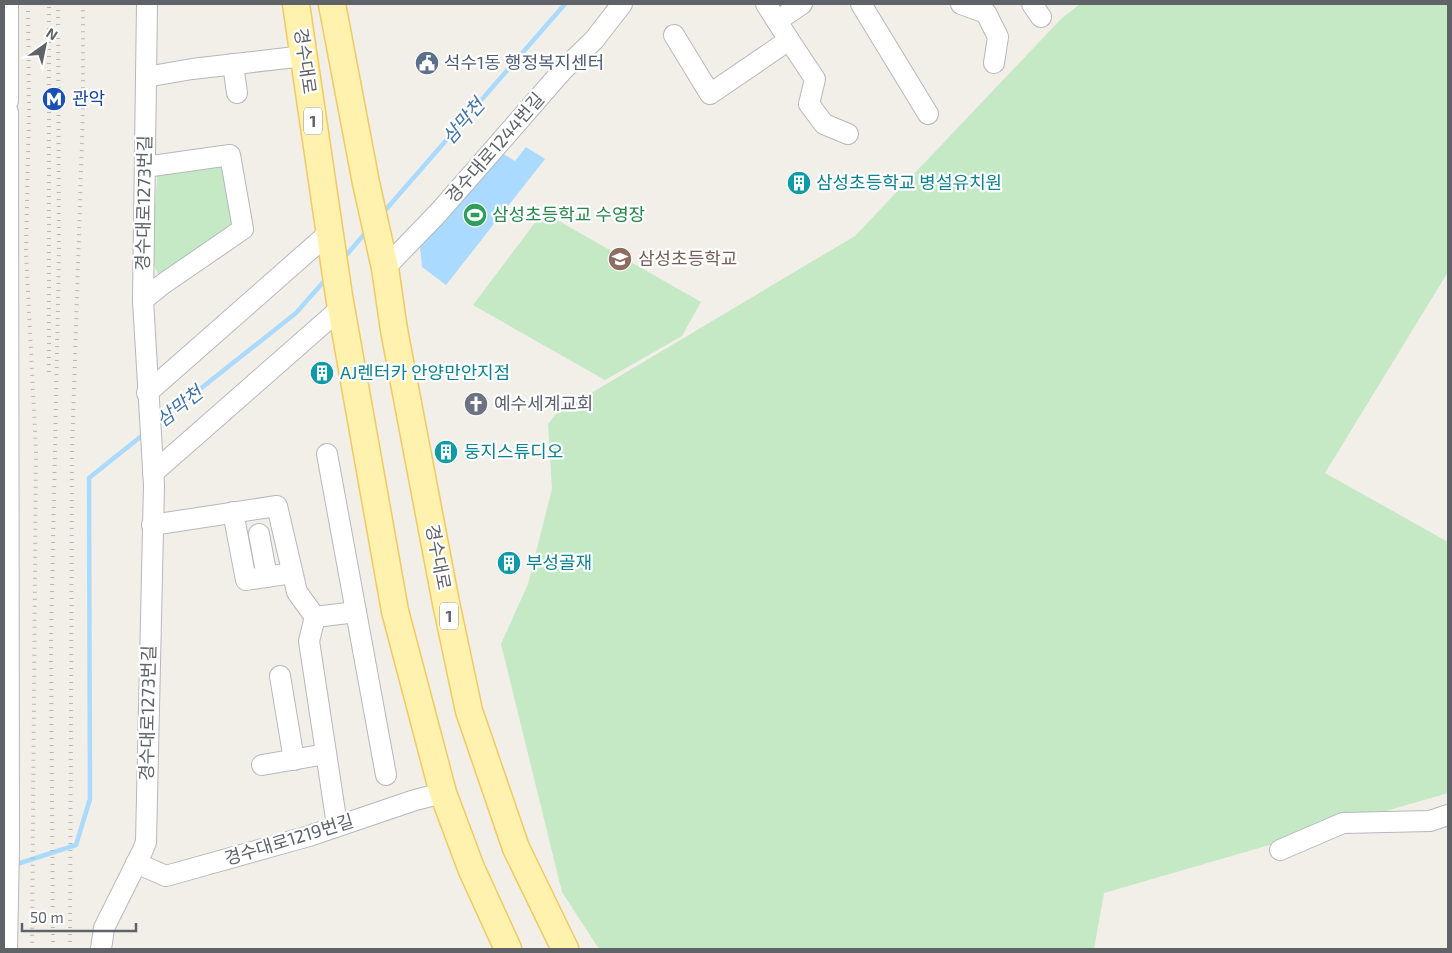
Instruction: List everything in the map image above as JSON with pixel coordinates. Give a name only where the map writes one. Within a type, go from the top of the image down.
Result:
[{"type":"main road","name":"경수대로","points":[[296,4],[331,235]]},
{"type":"main road","name":"경수대로","points":[[332,4],[366,182],[385,268],[394,330],[446,603],[469,711],[516,848],[565,949]]},
{"type":"main road","name":"1","points":[[331,235],[340,302],[394,611],[443,793],[471,868],[508,949]]},
{"type":"street","points":[[7,949],[8,4]]},
{"type":"street","name":"경수대로1273번길","points":[[105,949],[104,928],[146,842],[153,470],[143,300],[151,166],[146,77],[147,4]]},
{"type":"street","name":"경수대로1244번길","points":[[385,268],[439,212],[563,70],[594,40],[622,4]]},
{"type":"street","points":[[766,4],[814,79],[809,104],[824,124],[848,134]]},
{"type":"street","points":[[777,21],[802,4]]},
{"type":"street","points":[[861,4],[928,114]]},
{"type":"street","points":[[961,4],[986,13],[998,37],[994,63]]},
{"type":"street","points":[[674,35],[710,94],[789,40]]},
{"type":"street","points":[[146,77],[232,64],[304,56]]},
{"type":"street","points":[[232,64],[237,93]]},
{"type":"street","points":[[143,300],[243,229],[230,155],[151,166],[151,260]]},
{"type":"street","points":[[148,397],[331,235]]},
{"type":"street","points":[[153,470],[340,302]]},
{"type":"street","points":[[328,454],[386,775]]},
{"type":"street","points":[[152,525],[276,506],[297,592],[315,617],[309,641],[337,825]]},
{"type":"street","points":[[233,512],[246,580],[292,573]]},
{"type":"street","points":[[259,534],[268,577]]},
{"type":"street","points":[[315,617],[356,612]]},
{"type":"street","points":[[280,676],[294,760]]},
{"type":"street","points":[[262,765],[326,754]]},
{"type":"street","name":"경수대로1219번길","points":[[136,863],[166,876],[309,836],[337,825],[443,793]]},
{"type":"street","points":[[1280,850],[1343,823],[1430,821],[1448,815]]},
{"type":"green space","points":[[1080,4],[1448,4],[1448,272],[1325,473],[1448,542],[1448,793],[1104,893],[1094,949],[599,949],[562,892],[501,644],[528,584],[552,489],[548,424],[556,414],[855,236],[1061,19]]},
{"type":"green space","points":[[230,155],[243,229],[163,284],[151,259],[158,165]]},
{"type":"green space","points":[[543,212],[701,302],[682,336],[605,380],[473,305]]},
{"type":"water","name":"삼성초등학교 수영장","points":[[526,147],[545,159],[446,285],[422,267],[420,247],[502,153],[515,161]]},
{"type":"waterway","name":"삼막천","points":[[382,214],[565,4]]},
{"type":"waterway","name":"삼막천","points":[[343,259],[367,231]]},
{"type":"waterway","name":"삼막천","points":[[156,424],[296,313],[326,279]]},
{"type":"waterway","name":"삼막천","points":[[14,865],[76,845],[90,799],[89,478],[144,434]]},
{"type":"railway","points":[[28,4],[29,110],[26,252],[36,450],[32,949]]},
{"type":"railway","points":[[49,4],[49,372]]},
{"type":"railway","points":[[53,949],[51,642],[59,254],[58,4]]},
{"type":"railway","points":[[70,949],[72,451],[83,110],[83,4]]},
{"type":"place","name":"석수1동 행정복지센터","points":[[427,63]]},
{"type":"place","name":"관악","points":[[54,99]]},
{"type":"place","name":"삼성초등학교 병설유치원","points":[[799,183]]},
{"type":"place","name":"삼성초등학교 수영장","points":[[475,215]]},
{"type":"place","name":"삼성초등학교","points":[[620,259]]},
{"type":"place","name":"AJ렌터카 안양만안지점","points":[[322,373]]},
{"type":"place","name":"예수세계교회","points":[[476,404]]},
{"type":"place","name":"둥지스튜디오","points":[[446,452]]},
{"type":"place","name":"부성골재","points":[[509,563]]}]
